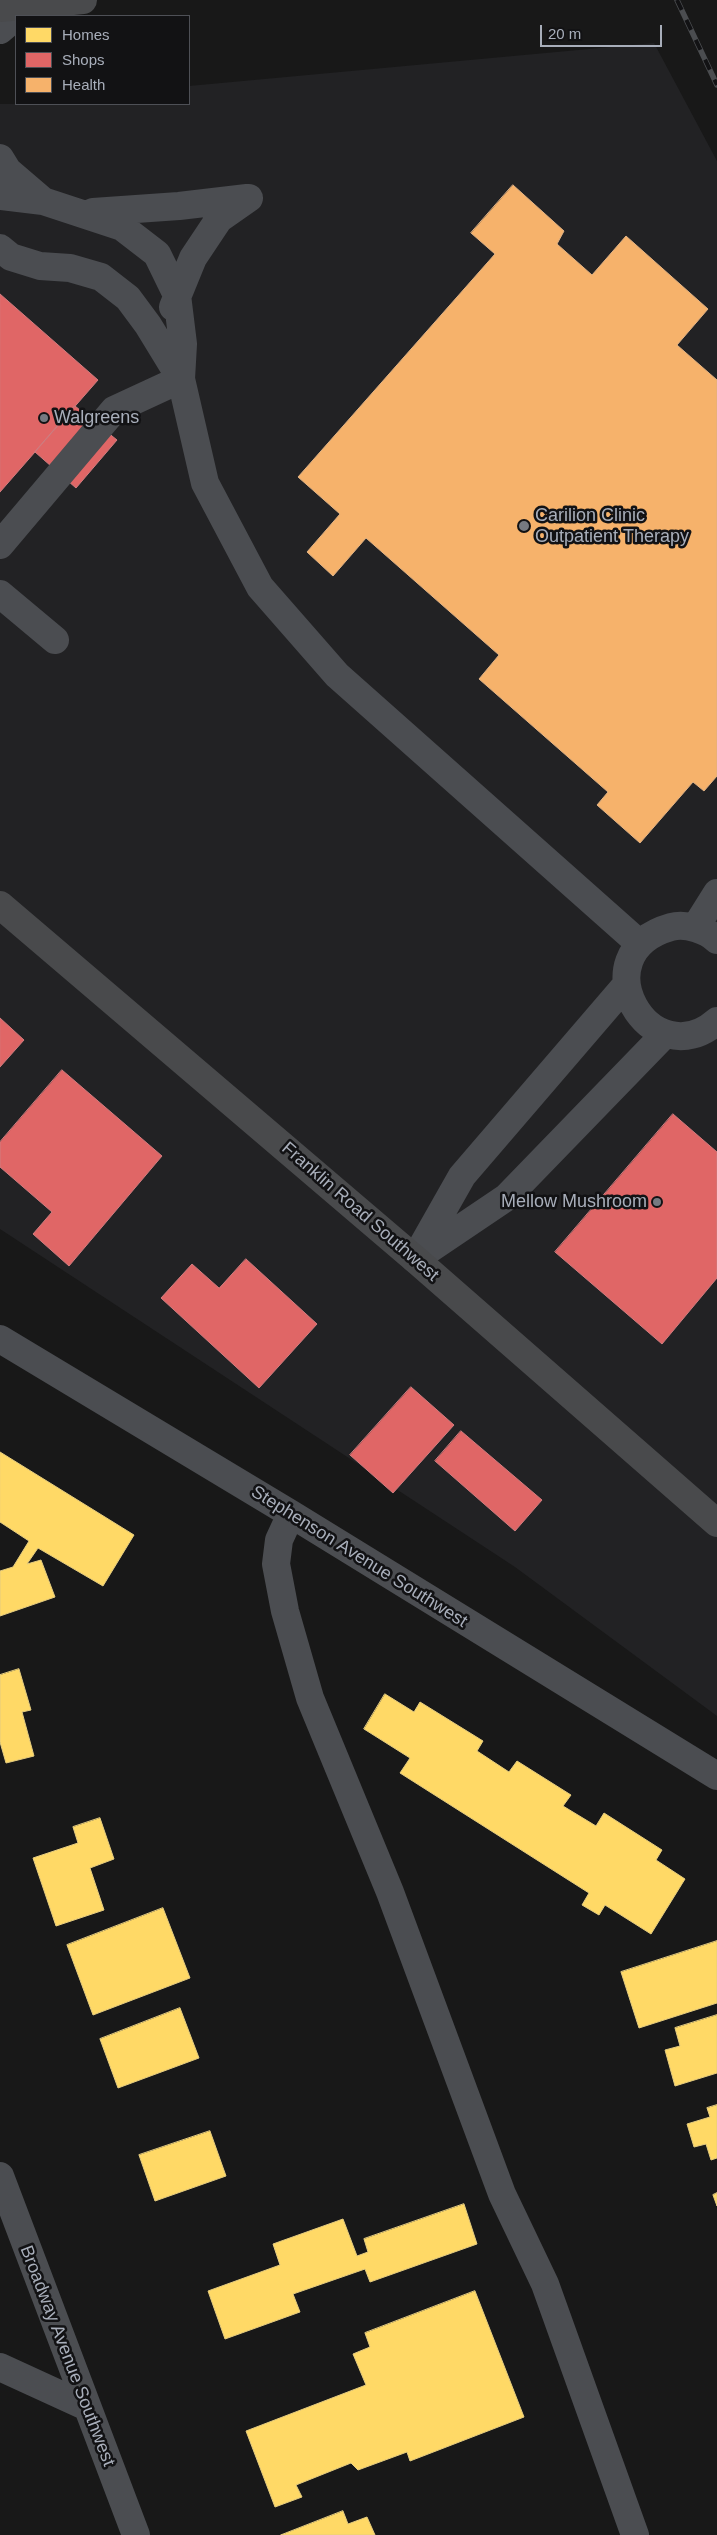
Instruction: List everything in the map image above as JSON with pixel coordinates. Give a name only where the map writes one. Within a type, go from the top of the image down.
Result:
[{"type":"main road","points":[[0,8],[83,0]]},
{"type":"main road","name":"Franklin Road Southwest","points":[[0,905],[415,1259],[717,1523]]},
{"type":"street","points":[[18,15],[28,6]]},
{"type":"street","points":[[0,30],[15,17]]},
{"type":"street","points":[[0,158],[8,171],[43,201]]},
{"type":"street","points":[[0,196],[43,201],[122,227],[157,254],[177,295],[183,344],[181,379],[205,483],[260,587],[337,675],[640,944]]},
{"type":"street","points":[[75,213],[179,206],[249,198],[219,219],[193,258],[159,342]]},
{"type":"street","points":[[0,248],[11,257],[40,266],[70,268],[100,277],[128,298],[159,342],[181,379]]},
{"type":"street","points":[[0,545],[114,410],[181,379]]},
{"type":"street","points":[[0,594],[55,640]]},
{"type":"street","points":[[717,892],[706,934],[675,926],[656,932],[640,944],[629,964],[626,985],[632,1006],[646,1023],[665,1034],[687,1036],[709,1028],[717,1021]]},
{"type":"street","points":[[415,1259],[462,1176],[626,985]]},
{"type":"street","points":[[415,1259],[507,1197],[665,1034]]},
{"type":"street","name":"Stephenson Avenue Southwest","points":[[0,1339],[291,1514],[717,1776]]},
{"type":"street","points":[[291,1514],[279,1540],[276,1564],[286,1611],[310,1698],[390,1892],[502,2194],[545,2284],[635,2535]]},
{"type":"street","name":"Broadway Avenue Southwest","points":[[0,2176],[85,2406],[136,2535]]},
{"type":"street","points":[[0,2366],[85,2406]]},
{"type":"shaded area","points":[[654,43],[717,161],[717,1716],[515,1567],[0,1229],[0,104],[190,105],[190,86]]},
{"type":"building: Homes","points":[[0,1452],[134,1535],[103,1586],[38,1548],[27,1564],[41,1560],[55,1597],[0,1616],[0,1571],[13,1567],[29,1541],[0,1522]]},
{"type":"building: Homes","points":[[19,1669],[31,1710],[22,1712],[34,1756],[6,1763],[0,1742],[0,1675]]},
{"type":"building: Homes","points":[[385,1694],[414,1712],[420,1702],[483,1741],[477,1751],[509,1772],[517,1761],[571,1795],[563,1806],[596,1826],[604,1813],[662,1850],[656,1860],[685,1879],[651,1934],[605,1905],[599,1915],[582,1905],[589,1893],[400,1773],[410,1758],[364,1729]]},
{"type":"building: Homes","points":[[100,1818],[114,1859],[90,1868],[104,1910],[56,1926],[33,1858],[78,1843],[73,1827]]},
{"type":"building: Homes","points":[[163,1908],[190,1978],[93,2015],[67,1945]]},
{"type":"building: Homes","points":[[717,1941],[717,2003],[639,2028],[621,1972]]},
{"type":"building: Homes","points":[[180,2008],[199,2058],[118,2088],[100,2039]]},
{"type":"building: Homes","points":[[717,2015],[717,2073],[675,2086],[665,2050],[680,2046],[675,2028]]},
{"type":"building: Homes","points":[[717,2105],[717,2158],[711,2160],[706,2144],[694,2147],[687,2124],[710,2117],[707,2108]]},
{"type":"building: Homes","points":[[210,2131],[226,2176],[155,2201],[139,2155]]},
{"type":"building: Homes","points":[[717,2193],[717,2206],[713,2195]]},
{"type":"building: Homes","points":[[464,2204],[477,2244],[370,2282],[365,2269],[293,2294],[300,2312],[225,2339],[208,2291],[280,2265],[273,2244],[343,2219],[357,2256],[368,2252],[364,2239]]},
{"type":"building: Homes","points":[[475,2291],[524,2417],[410,2461],[407,2452],[358,2470],[351,2463],[296,2485],[302,2497],[275,2507],[246,2431],[366,2385],[353,2354],[370,2347],[365,2333]]},
{"type":"building: Homes","points":[[343,2511],[348,2524],[367,2517],[375,2535],[281,2535]]},
{"type":"building: Shops","name":"Walgreens","points":[[0,294],[98,380],[0,492]]},
{"type":"building: Shops","points":[[75,406],[117,440],[76,488],[35,452]]},
{"type":"building: Shops","points":[[0,1018],[24,1040],[0,1067]]},
{"type":"building: Shops","points":[[62,1070],[162,1156],[69,1266],[33,1234],[52,1212],[0,1167],[0,1142]]},
{"type":"building: Shops","name":"Mellow Mushroom","points":[[673,1114],[717,1152],[717,1278],[662,1344],[555,1252]]},
{"type":"building: Shops","points":[[246,1259],[317,1324],[259,1388],[161,1298],[192,1264],[219,1288]]},
{"type":"building: Shops","points":[[411,1387],[454,1425],[393,1493],[350,1455]]},
{"type":"building: Shops","points":[[461,1431],[542,1500],[515,1531],[435,1461]]},
{"type":"building: Health","name":"Carilion Clinic Outpatient Therapy","points":[[513,185],[564,231],[557,244],[592,275],[626,236],[708,309],[677,345],[717,380],[717,776],[704,791],[693,782],[640,843],[597,805],[608,792],[479,679],[499,655],[366,538],[333,576],[307,552],[340,514],[298,477],[495,254],[471,233]]},
{"type":"railway","points":[[677,0],[717,85]]},
{"type":"place","name":"Walgreens","points":[[44,418]]},
{"type":"place","name":"Carilion Clinic Outpatient Therapy","points":[[524,526]]},
{"type":"place","name":"Mellow Mushroom","points":[[657,1202]]}]
